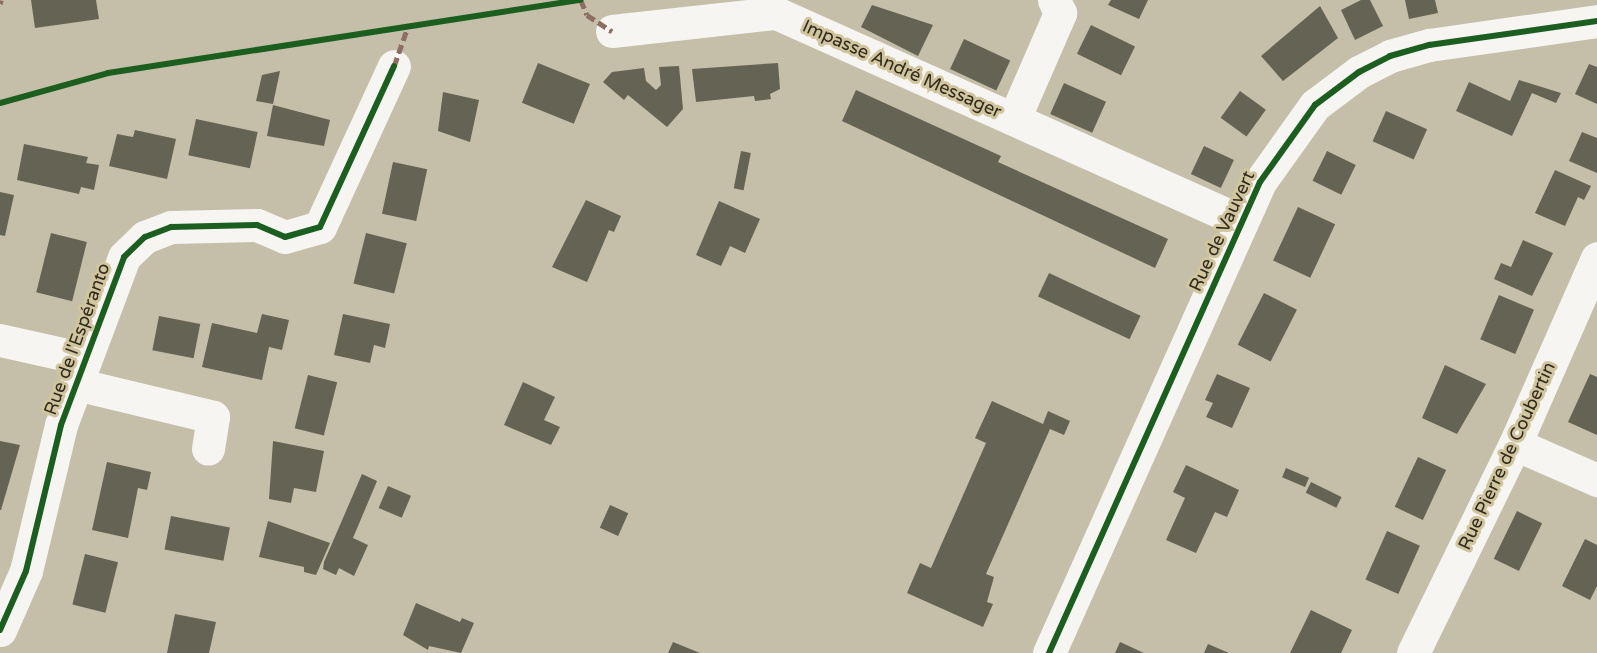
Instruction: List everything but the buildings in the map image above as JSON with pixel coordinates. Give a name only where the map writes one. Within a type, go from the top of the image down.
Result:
[{"type":"street","name":"Impasse André Messager","points":[[1014,119],[1060,13],[1054,0]]},
{"type":"street","name":"Impasse André Messager","points":[[612,31],[776,13],[1241,221]]},
{"type":"street","name":"Rue de Vauvert","points":[[1049,653],[1241,221],[1284,142],[1316,105],[1359,72],[1390,56],[1429,45],[1597,21]]},
{"type":"street","name":"Rue de l'Espéranto","points":[[0,630],[26,571],[55,446],[121,263],[150,234],[171,227],[257,225],[285,237],[320,227],[394,66]]},
{"type":"street","name":"Rue Pierre de Coubertin","points":[[1413,653],[1515,444],[1597,258]]},
{"type":"street","name":"Rue de l'Espéranto","points":[[0,340],[81,372],[213,417],[208,449]]},
{"type":"street","points":[[1515,444],[1597,480]]},
{"type":"marked path","points":[[0,4],[1,0]]},
{"type":"marked path","points":[[581,0],[587,15],[612,31]]},
{"type":"marked path","points":[[394,66],[408,26]]},
{"type":"cycle path","points":[[0,103],[108,73],[580,0]]},
{"type":"cycle path","points":[[1049,653],[1260,182],[1315,105],[1359,72],[1390,56],[1429,45],[1597,21]]},
{"type":"cycle path","points":[[0,630],[26,571],[61,425],[124,257],[145,237],[171,227],[257,225],[285,237],[320,227],[394,66]]}]
